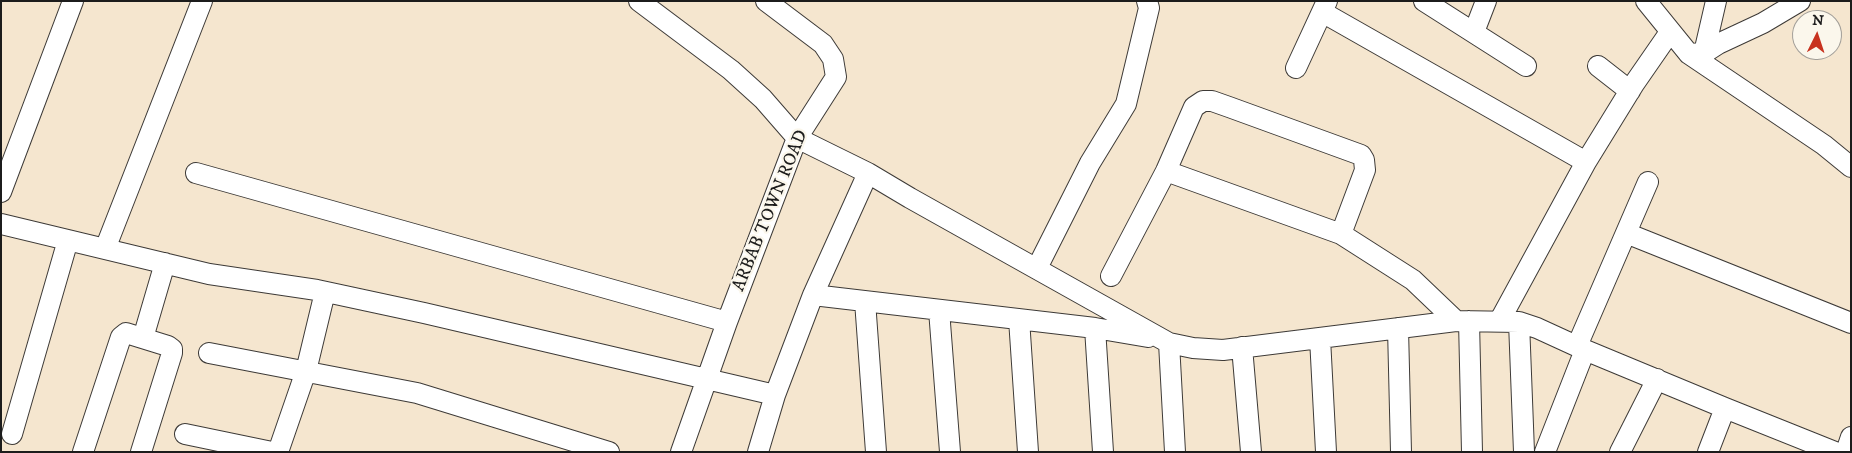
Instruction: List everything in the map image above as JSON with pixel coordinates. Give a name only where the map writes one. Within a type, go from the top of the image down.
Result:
[{"type":"street","points":[[1,192],[73,1]]},
{"type":"street","points":[[105,249],[202,1]]},
{"type":"street","points":[[639,1],[731,70],[763,99],[798,138],[868,173],[1166,341]]},
{"type":"street","name":"ARBAB TOWN ROAD","points":[[681,452],[727,322],[798,138],[836,77],[833,59],[823,44],[766,1]]},
{"type":"street","points":[[1037,268],[1090,163],[1126,104],[1149,8],[1147,1]]},
{"type":"street","points":[[1424,1],[1526,66]]},
{"type":"street","points":[[1474,32],[1486,1]]},
{"type":"street","points":[[1646,1],[1670,32],[1697,54],[1824,145],[1851,167]]},
{"type":"street","points":[[1697,54],[1716,1]]},
{"type":"street","points":[[1697,54],[1764,23],[1800,1]]},
{"type":"street","points":[[1296,68],[1325,7],[1586,162]]},
{"type":"street","points":[[1524,452],[1510,321],[1586,162],[1630,91],[1670,32]]},
{"type":"street","points":[[1598,66],[1630,91]]},
{"type":"street","points":[[1111,276],[1166,171],[1194,107],[1203,101],[1212,101],[1361,155],[1364,160],[1365,170],[1341,234]]},
{"type":"street","points":[[1166,171],[1341,234],[1413,280],[1462,321],[1472,452]]},
{"type":"street","points":[[196,173],[727,322]]},
{"type":"street","points":[[758,452],[775,396],[813,295],[868,173]]},
{"type":"street","points":[[1545,452],[1581,348],[1648,182]]},
{"type":"street","points":[[1,224],[209,274],[325,292],[424,312],[775,396]]},
{"type":"street","points":[[1626,233],[1851,323]]},
{"type":"street","points":[[12,434],[68,240]]},
{"type":"street","points":[[143,338],[165,263]]},
{"type":"street","points":[[278,452],[306,372],[325,292]]},
{"type":"street","points":[[813,295],[1095,328],[1193,348],[1223,350],[1462,321],[1510,321],[1537,328],[1726,408],[1803,446],[1834,452]]},
{"type":"street","points":[[865,301],[876,452]]},
{"type":"street","points":[[939,310],[950,452]]},
{"type":"street","points":[[1019,319],[1028,452]]},
{"type":"street","points":[[1095,328],[1103,452]]},
{"type":"street","points":[[1398,328],[1402,452]]},
{"type":"street","points":[[83,452],[120,336],[126,332],[172,349],[141,452]]},
{"type":"street","points":[[1320,338],[1326,452]]},
{"type":"street","points":[[1166,341],[1175,452]]},
{"type":"street","points":[[1242,347],[1251,452]]},
{"type":"street","points":[[209,354],[417,393],[610,452]]},
{"type":"street","points":[[1620,452],[1657,379]]},
{"type":"street","points":[[1708,452],[1726,408]]},
{"type":"street","points":[[185,434],[272,452]]},
{"type":"street","points":[[1846,452],[1851,436]]}]
